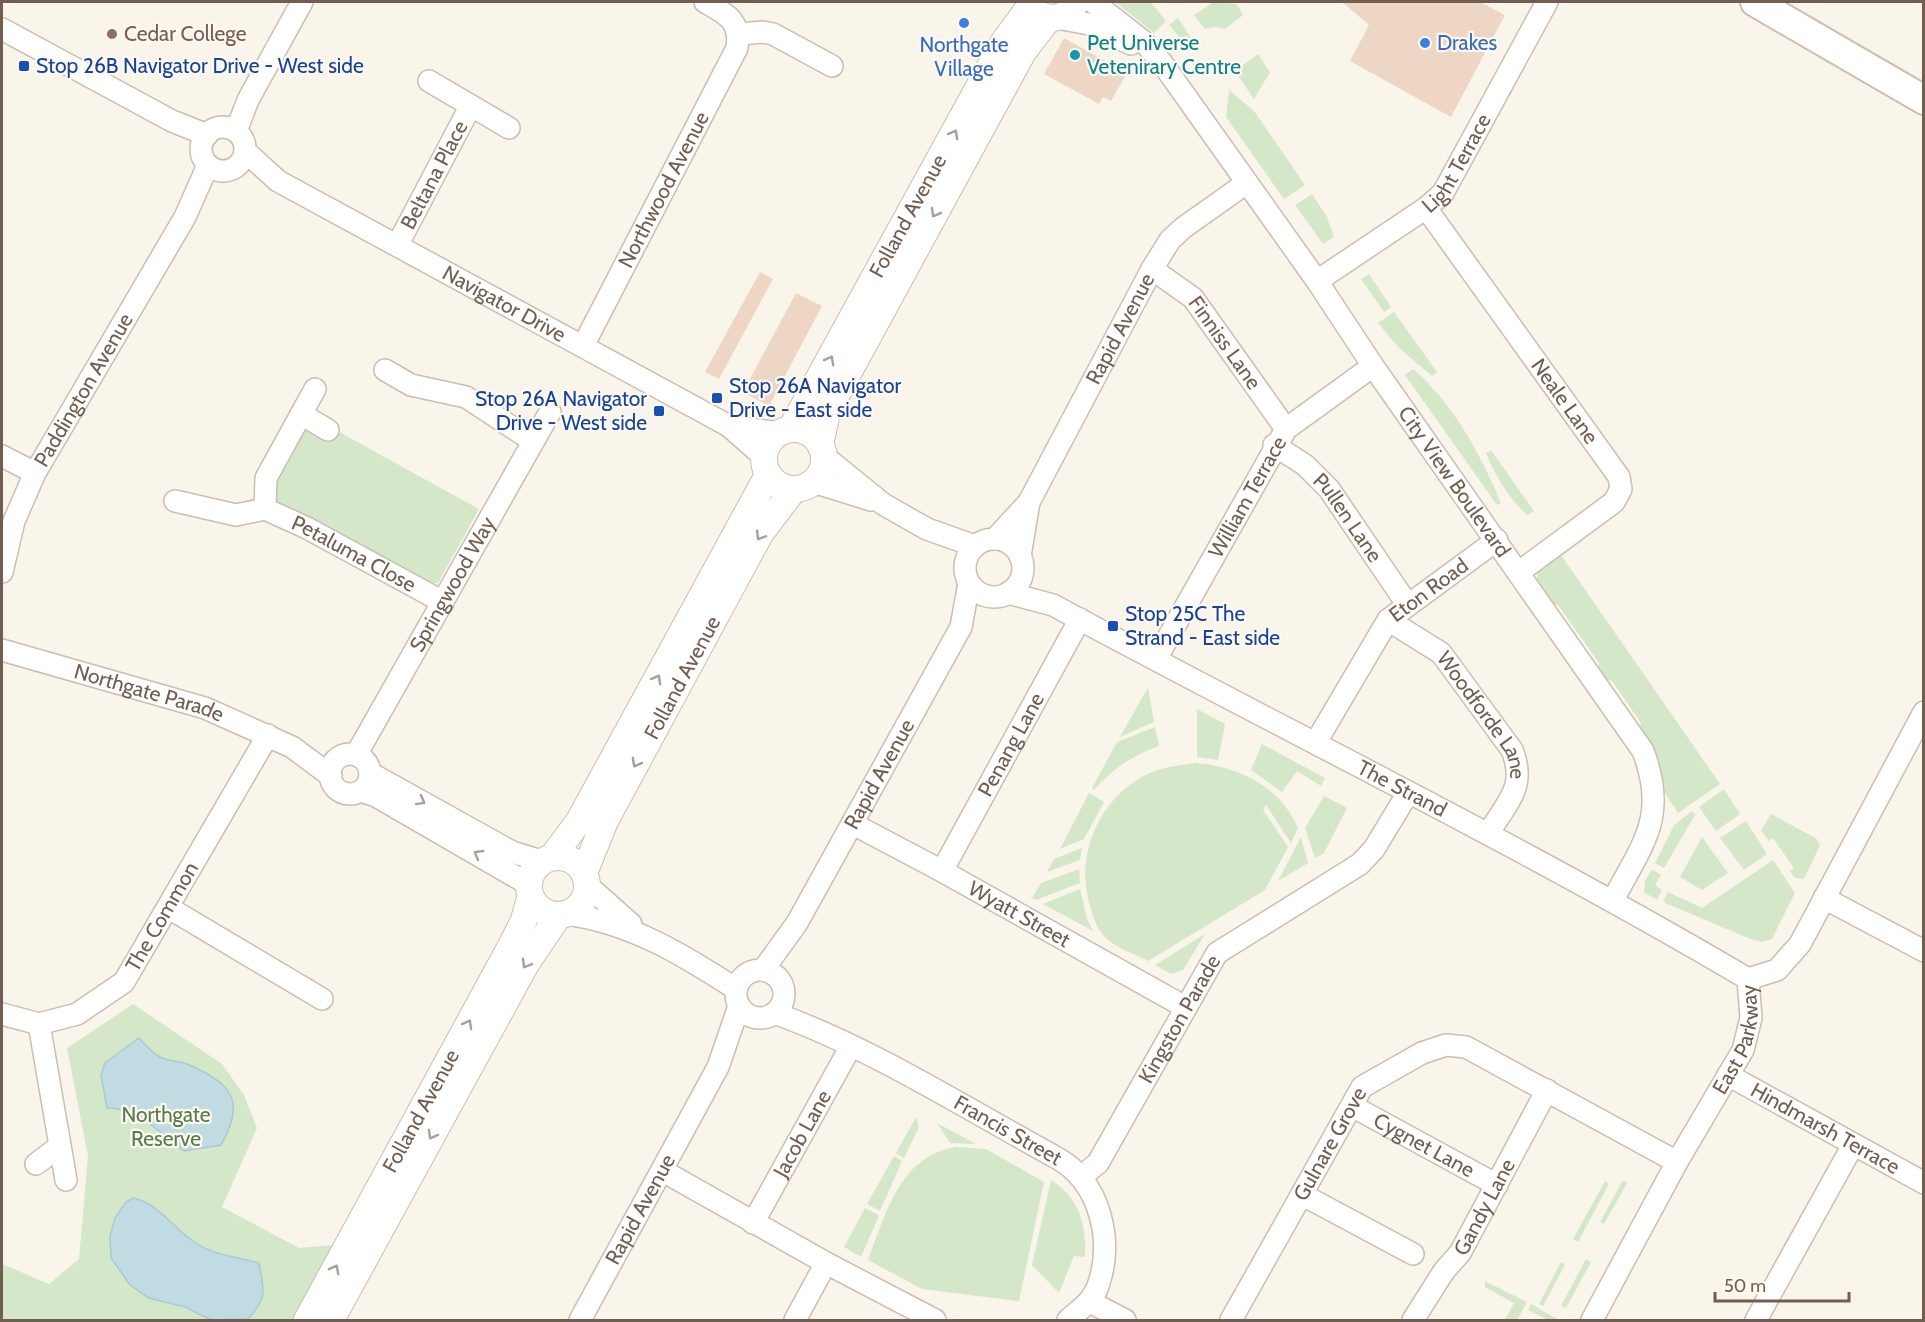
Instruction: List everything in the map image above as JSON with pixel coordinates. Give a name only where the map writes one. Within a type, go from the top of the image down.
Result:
[{"type":"main road","points":[[1741,2],[1813,36]]},
{"type":"main road","points":[[1755,2],[1923,100]]},
{"type":"street","name":"Paddington Avenue","points":[[2,573],[14,521],[35,473],[185,217],[218,151],[302,2]]},
{"type":"street","points":[[705,2],[727,14],[739,34],[763,32],[772,34],[832,66]]},
{"type":"street","name":"City View Boulevard","points":[[1093,2],[1144,42],[1174,82],[1317,281],[1373,366],[1643,751],[1652,776],[1655,801],[1650,830],[1613,900]]},
{"type":"street","name":"Light Terrace","points":[[1317,281],[1426,208],[1443,193],[1547,2]]},
{"type":"street","name":"City View Boulevard","points":[[1048,9],[1123,38],[1142,51],[1174,82]]},
{"type":"street","name":"Folland Avenue","points":[[785,431],[1003,43],[1048,9]]},
{"type":"street","name":"Folland Avenue","points":[[822,450],[827,411],[1048,9]]},
{"type":"street","points":[[2,29],[172,121],[218,151]]},
{"type":"street","name":"Northwood Avenue","points":[[583,346],[730,65],[739,34]]},
{"type":"street","name":"Beltana Place","points":[[429,81],[508,128]]},
{"type":"street","name":"Beltana Place","points":[[398,244],[470,107]]},
{"type":"street","name":"Navigator Drive","points":[[218,151],[241,163],[245,151],[278,181]]},
{"type":"street","name":"Navigator Drive","points":[[218,151],[398,244],[729,426],[766,466]]},
{"type":"street","name":"Rapid Avenue","points":[[995,539],[1029,502],[1152,269],[1170,240],[1245,183]]},
{"type":"street","name":"Neale Lane","points":[[1426,208],[1619,477],[1621,489],[1614,502],[1519,572]]},
{"type":"street","name":"Finniss Lane","points":[[1152,269],[1194,298],[1280,437]]},
{"type":"street","name":"William Terrace","points":[[1156,659],[1280,437],[1373,366]]},
{"type":"street","points":[[385,370],[411,384],[466,397],[533,441]]},
{"type":"street","points":[[175,501],[236,515],[265,509],[266,478],[315,389]]},
{"type":"street","name":"Springwood Way","points":[[348,756],[443,602],[550,412]]},
{"type":"street","points":[[301,414],[328,430]]},
{"type":"street","name":"Navigator Drive","points":[[729,426],[785,431]]},
{"type":"street","points":[[883,504],[804,486],[784,488],[766,466],[769,443],[785,431],[803,430],[813,436],[822,450],[883,504],[927,529],[975,546]]},
{"type":"street","name":"Pullen Lane","points":[[1280,437],[1329,489],[1407,604]]},
{"type":"street","points":[[804,486],[823,466],[822,450]]},
{"type":"street","points":[[2,456],[35,473]]},
{"type":"street","name":"Folland Avenue","points":[[547,859],[579,821],[766,466]]},
{"type":"street","name":"Folland Avenue","points":[[586,879],[605,821],[760,534],[804,486]]},
{"type":"street","name":"Rapid Avenue","points":[[1021,565],[1029,502]]},
{"type":"street","name":"Petaluma Close","points":[[265,509],[307,528],[443,602]]},
{"type":"street","points":[[927,529],[967,577],[984,595],[1001,595],[1019,581],[1021,565],[1010,544],[995,539],[975,546],[969,552],[967,577]]},
{"type":"street","name":"Eton Road","points":[[1316,742],[1388,620],[1497,540]]},
{"type":"street","name":"The Strand","points":[[1021,565],[1053,605]]},
{"type":"street","name":"Rapid Avenue","points":[[580,1320],[961,627],[967,577]]},
{"type":"street","name":"Rapid Avenue","points":[[961,627],[1001,595]]},
{"type":"street","name":"The Strand","points":[[1001,595],[1053,605],[1613,900],[1748,979]]},
{"type":"street","name":"Penang Lane","points":[[942,871],[1080,620]]},
{"type":"street","name":"Woodforde Lane","points":[[1388,620],[1441,652],[1512,750],[1519,766],[1519,782],[1488,834]]},
{"type":"street","name":"Northgate Parade","points":[[2,650],[205,708],[292,747],[331,776]]},
{"type":"street","name":"East Parkway","points":[[1592,1320],[1677,1162],[1743,1050],[1751,1018],[1748,979],[1777,969],[1800,944],[1923,712]]},
{"type":"street","name":"The Common","points":[[2,1014],[39,1024],[77,1014],[124,982],[268,735]]},
{"type":"street","name":"Northgate Parade","points":[[292,747],[348,756]]},
{"type":"street","points":[[365,782],[344,793],[335,786],[331,776],[335,762],[348,756],[366,762],[365,782],[376,796],[529,891],[542,911],[563,915],[581,902],[586,879],[577,863],[566,857],[547,859],[512,852],[365,782]]},
{"type":"street","name":"Kingston Parade","points":[[1082,1176],[1098,1163],[1217,953],[1360,864],[1374,849],[1408,793]]},
{"type":"street","name":"Wyatt Street","points":[[853,824],[942,871],[1185,1007]]},
{"type":"street","points":[[529,891],[531,871],[547,859]]},
{"type":"street","name":"Francis Street","points":[[586,879],[642,933]]},
{"type":"street","name":"Folland Avenue","points":[[308,1320],[511,946],[524,920],[529,891]]},
{"type":"street","points":[[1824,898],[1922,947]]},
{"type":"street","points":[[169,908],[322,999]]},
{"type":"street","name":"Folland Avenue","points":[[331,1320],[526,964],[563,915]]},
{"type":"street","name":"Francis Street","points":[[563,915],[596,918],[642,933],[760,993],[814,1027],[1057,1158],[1082,1176],[1100,1209],[1103,1251],[1098,1286],[1090,1302]]},
{"type":"street","points":[[39,1024],[66,1180]]},
{"type":"street","name":"Gulnare Grove","points":[[1231,1320],[1362,1087],[1422,1053],[1446,1045],[1466,1047],[1677,1162]]},
{"type":"street","name":"Jacob Lane","points":[[753,1223],[851,1046]]},
{"type":"street","name":"Hindmarsh Terrace","points":[[1728,1075],[1923,1183]]},
{"type":"street","name":"Gandy Lane","points":[[1413,1320],[1444,1271],[1460,1253],[1547,1090]]},
{"type":"street","name":"Cygnet Lane","points":[[1352,1106],[1497,1185]]},
{"type":"street","points":[[1756,1320],[1853,1145]]},
{"type":"street","points":[[36,1164],[60,1146]]},
{"type":"street","points":[[663,1171],[826,1263],[935,1320]]},
{"type":"street","points":[[1303,1195],[1413,1254]]},
{"type":"street","points":[[795,1320],[826,1263]]},
{"type":"street","points":[[1068,1320],[1090,1302],[1125,1320]]},
{"type":"green space","points":[[1115,2],[1151,2],[1166,21],[1154,33]]},
{"type":"green space","points":[[1214,2],[1237,4],[1243,15],[1225,29],[1216,27],[1205,29],[1194,15]]},
{"type":"green space","points":[[1178,18],[1196,45],[1195,50],[1190,49],[1169,25]]},
{"type":"green space","points":[[1258,54],[1270,72],[1254,99],[1235,71]]},
{"type":"green space","points":[[1229,90],[1254,111],[1305,185],[1284,199],[1226,117]]},
{"type":"green space","points":[[1312,194],[1327,217],[1334,237],[1323,244],[1295,205]]},
{"type":"green space","points":[[1369,274],[1391,307],[1384,312],[1361,279]]},
{"type":"green space","points":[[1394,312],[1437,372],[1432,376],[1400,349],[1378,323]]},
{"type":"green space","points":[[1413,369],[1453,414],[1475,448],[1501,503],[1497,505],[1405,375]]},
{"type":"green space","points":[[302,428],[332,428],[479,509],[438,583],[418,584],[279,510],[272,488],[273,477],[282,457]]},
{"type":"green space","points":[[1491,450],[1534,511],[1527,515],[1508,494],[1486,453]]},
{"type":"green space","points":[[1561,555],[1720,784],[1678,813],[1665,793],[1658,763],[1640,733],[1641,723],[1612,681],[1602,679],[1598,673],[1599,663],[1558,605],[1549,604],[1536,583],[1538,572]]},
{"type":"green space","points":[[1148,687],[1154,722],[1120,737]]},
{"type":"green space","points":[[1197,709],[1225,724],[1218,760],[1197,757]]},
{"type":"green space","points":[[1155,727],[1159,746],[1123,763],[1094,790],[1092,788],[1117,742]]},
{"type":"green space","points":[[1262,744],[1325,778],[1321,786],[1297,771],[1282,792],[1251,770]]},
{"type":"green space","points":[[1196,763],[1227,769],[1256,781],[1281,801],[1298,828],[1291,843],[1266,805],[1263,810],[1288,847],[1265,890],[1148,961],[1113,944],[1101,932],[1088,898],[1085,879],[1086,859],[1098,822],[1122,792],[1137,780],[1160,769]]},
{"type":"green space","points":[[1724,789],[1740,814],[1716,831],[1699,807]]},
{"type":"green space","points":[[1089,793],[1104,802],[1084,839],[1060,849]]},
{"type":"green space","points":[[1324,796],[1347,808],[1324,853],[1315,858],[1305,828]]},
{"type":"green space","points":[[1692,811],[1695,815],[1664,868],[1655,863],[1674,825]]},
{"type":"green space","points":[[1771,814],[1817,839],[1820,845],[1804,879],[1795,878],[1790,871],[1794,868],[1773,838],[1769,841],[1761,831]]},
{"type":"green space","points":[[1746,821],[1767,854],[1744,870],[1720,838]]},
{"type":"green space","points":[[1301,837],[1308,863],[1278,881]]},
{"type":"green space","points":[[1702,837],[1728,873],[1702,890],[1680,877]]},
{"type":"green space","points":[[1082,848],[1080,860],[1047,872],[1054,859]]},
{"type":"green space","points":[[1773,860],[1795,893],[1772,939],[1761,942],[1748,938],[1663,902],[1668,892],[1702,908]]},
{"type":"green space","points":[[1079,869],[1080,883],[1036,900],[1032,898],[1041,883]]},
{"type":"green space","points":[[1652,869],[1661,875],[1655,885],[1662,890],[1657,900],[1644,892],[1645,881]]},
{"type":"green space","points":[[1080,889],[1087,919],[1093,931],[1043,904]]},
{"type":"green space","points":[[1205,934],[1183,970],[1171,974],[1155,965]]},
{"type":"green space","name":"Northgate Reserve","points":[[133,1004],[222,1064],[244,1095],[257,1128],[222,1207],[299,1248],[342,1244],[298,1320],[2,1320],[2,1264],[49,1284],[79,1259],[88,1156],[67,1048]]},
{"type":"green space","points":[[916,1117],[919,1127],[904,1158],[896,1153]]},
{"type":"green space","points":[[937,1123],[976,1144],[950,1143]]},
{"type":"green space","points":[[955,1147],[986,1149],[1044,1182],[1019,1301],[922,1289],[868,1260],[897,1190],[908,1175],[920,1162],[936,1153]]},
{"type":"green space","points":[[894,1156],[902,1161],[880,1211],[867,1204]]},
{"type":"green space","points":[[1051,1180],[1061,1187],[1075,1204],[1083,1223],[1085,1245],[1085,1257],[1074,1256],[1059,1293],[1032,1265]]},
{"type":"green space","points":[[1623,1180],[1627,1183],[1604,1224],[1600,1222]]},
{"type":"green space","points":[[1605,1181],[1609,1184],[1578,1242],[1573,1239]]},
{"type":"green space","points":[[865,1208],[879,1215],[861,1257],[844,1247]]},
{"type":"green space","points":[[1586,1259],[1591,1262],[1566,1308],[1561,1306]]},
{"type":"green space","points":[[1561,1262],[1565,1265],[1543,1306],[1539,1304]]},
{"type":"green space","points":[[1485,1281],[1527,1302],[1517,1320],[1505,1319],[1514,1303],[1485,1287]]},
{"type":"green space","points":[[1531,1304],[1559,1320],[1548,1320],[1528,1310]]},
{"type":"water","points":[[139,1038],[160,1057],[187,1064],[215,1078],[224,1086],[233,1105],[233,1116],[221,1145],[184,1151],[139,1117],[119,1109],[107,1108],[101,1075],[105,1063]]},
{"type":"water","points":[[133,1198],[157,1210],[200,1246],[216,1253],[259,1263],[262,1299],[248,1319],[211,1320],[185,1307],[149,1298],[130,1285],[111,1258],[110,1236],[115,1218],[126,1202]]},
{"type":"building","name":"Drakes","points":[[1342,2],[1480,2],[1505,15],[1451,117],[1350,61],[1369,25]]},
{"type":"building","name":"Pet Universe Vetenirary Centre","points":[[1064,38],[1127,73],[1111,101],[1103,97],[1099,104],[1044,74]]},
{"type":"building","points":[[760,272],[773,279],[719,379],[705,372]]},
{"type":"building","points":[[796,293],[822,306],[769,406],[743,392]]},
{"type":"place","name":"Northgate Village","points":[[964,23]]},
{"type":"place","name":"Cedar College","points":[[112,34]]},
{"type":"place","name":"Drakes","points":[[1425,43]]},
{"type":"place","name":"Pet Universe Vetenirary Centre","points":[[1075,55]]},
{"type":"place","name":"Stop 26B Navigator Drive - West side","points":[[24,66]]},
{"type":"place","name":"Stop 26A Navigator Drive - East side","points":[[717,398]]},
{"type":"place","name":"Stop 26A Navigator Drive - West side","points":[[659,411]]},
{"type":"place","name":"Stop 25C The Strand - East side","points":[[1113,626]]}]
